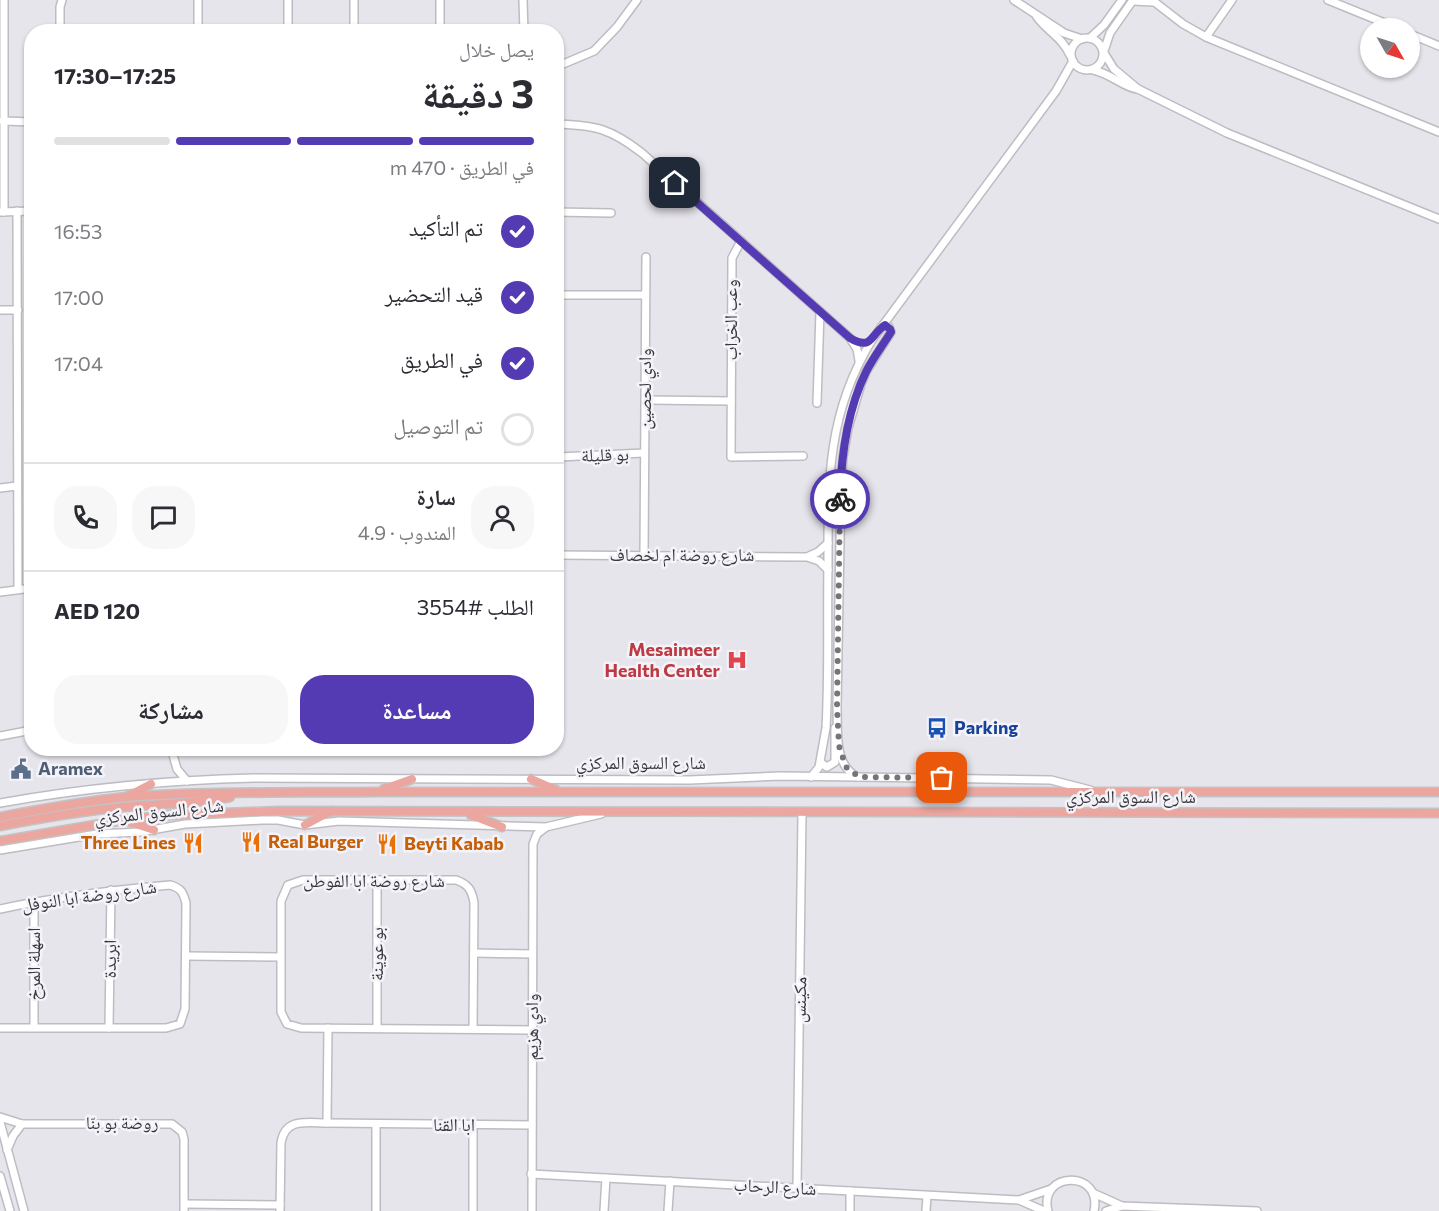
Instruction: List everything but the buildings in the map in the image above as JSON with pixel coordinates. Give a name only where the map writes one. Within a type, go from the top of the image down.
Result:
[{"type":"main road","points":[[376,792],[412,779]]},
{"type":"main road","points":[[531,779],[559,792]]},
{"type":"main road","points":[[125,797],[151,784]]},
{"type":"main road","name":"شارع السوق المركزي","points":[[0,816],[125,797],[207,793],[1439,792]]},
{"type":"main road","points":[[0,826],[61,815],[207,802],[242,794]]},
{"type":"main road","points":[[305,825],[333,810]]},
{"type":"main road","name":"شارع السوق المركزي","points":[[0,841],[124,820],[172,815],[333,810],[608,813],[1439,813]]},
{"type":"main road","points":[[465,812],[502,827]]},
{"type":"main road","points":[[124,820],[154,830]]},
{"type":"street","points":[[4,0],[2,212],[24,211]]},
{"type":"street","points":[[60,24],[62,0]]},
{"type":"street","points":[[198,0],[198,24]]},
{"type":"street","points":[[288,0],[288,24]]},
{"type":"street","points":[[354,0],[354,24]]},
{"type":"street","points":[[440,0],[440,24]]},
{"type":"street","points":[[523,0],[524,24]]},
{"type":"street","points":[[564,64],[594,51],[612,34],[637,0]]},
{"type":"street","points":[[1014,0],[1069,36],[1097,41],[1114,69],[1138,89],[1227,133],[1439,219]]},
{"type":"street","points":[[811,777],[818,770],[820,763],[826,717],[830,468],[835,432],[844,398],[859,362],[872,340],[1056,91],[1072,60],[1073,46],[1104,25],[1122,0]]},
{"type":"street","points":[[1093,70],[1101,63],[1113,27],[1133,0],[1153,1],[1183,24],[1206,37],[1439,132]]},
{"type":"street","points":[[1206,37],[1232,0]]},
{"type":"street","points":[[1328,0],[1372,18]]},
{"type":"street","points":[[1037,16],[1044,26],[1062,40],[1072,60],[1081,70],[1093,70],[1110,75],[1131,89],[1138,89]]},
{"type":"street","points":[[1420,38],[1439,46]]},
{"type":"street","points":[[3,122],[24,122]]},
{"type":"street","points":[[564,125],[594,127],[609,131],[626,141],[850,338],[861,343],[872,340]]},
{"type":"street","points":[[17,211],[18,589]]},
{"type":"street","points":[[564,212],[611,213]]},
{"type":"street","name":"وعب الخراب","points":[[741,241],[732,258],[731,458],[803,456]]},
{"type":"street","name":"وادي لحصين","points":[[644,555],[646,257]]},
{"type":"street","points":[[564,295],[645,295]]},
{"type":"street","points":[[0,310],[18,310]]},
{"type":"street","points":[[817,404],[820,312]]},
{"type":"street","points":[[859,777],[848,770],[842,760],[838,720],[840,492],[843,457],[850,420],[861,384],[891,332],[885,325],[881,327]]},
{"type":"street","points":[[850,338],[857,349],[859,362]]},
{"type":"street","points":[[646,400],[730,401]]},
{"type":"street","name":"بو قليلة","points":[[564,457],[644,453]]},
{"type":"street","points":[[0,488],[17,486]]},
{"type":"street","points":[[807,556],[818,552],[828,543]]},
{"type":"street","name":"شارع روضة ام لخصاف","points":[[564,555],[807,556]]},
{"type":"street","points":[[807,556],[819,561],[828,570]]},
{"type":"street","points":[[0,592],[24,589]]},
{"type":"street","points":[[820,763],[827,767],[835,762],[834,736],[838,720]]},
{"type":"street","points":[[0,736],[24,732]]},
{"type":"street","points":[[173,756],[179,774],[187,781]]},
{"type":"street","points":[[167,782],[175,764]]},
{"type":"street","name":"شارع السوق المركزي","points":[[0,803],[62,793],[167,782],[254,778],[690,780],[859,777],[1051,780],[1101,793]]},
{"type":"street","name":"شارع السوق المركزي","points":[[0,850],[96,834],[132,833],[185,824],[278,820],[305,825],[339,821],[546,827],[608,813]]},
{"type":"street","name":"مكينس","points":[[797,1187],[802,813]]},
{"type":"street","points":[[519,827],[533,844]]},
{"type":"street","points":[[533,844],[537,834],[546,827]]},
{"type":"street","name":"وادي هزيم","points":[[532,1211],[533,844]]},
{"type":"street","name":"شارع روضة ابا الفوطن","points":[[473,1029],[473,895],[464,883],[456,880],[303,880],[288,885],[281,901],[280,957],[281,1012],[287,1024],[301,1028],[532,1030]]},
{"type":"street","name":"بو عوينة","points":[[377,881],[377,1028]]},
{"type":"street","name":"شارع روضة ابا النوفل","points":[[0,909],[111,890],[170,885],[183,891],[186,903],[185,1009],[180,1024],[166,1028],[0,1028]]},
{"type":"street","name":"ابريدة","points":[[109,1028],[111,890]]},
{"type":"street","name":"اسهلة المرخ","points":[[34,902],[34,1027]]},
{"type":"street","points":[[474,953],[531,954]]},
{"type":"street","points":[[186,956],[280,957]]},
{"type":"street","points":[[327,1123],[328,1028]]},
{"type":"street","name":"روضة بو بنّا","points":[[0,1117],[22,1124],[172,1124],[182,1132],[184,1139],[184,1208],[280,1208]]},
{"type":"street","points":[[0,1122],[24,1211]]},
{"type":"street","name":"ابا القنا","points":[[280,1208],[280,1143],[286,1128],[296,1123],[531,1125]]},
{"type":"street","points":[[7,1150],[22,1124]]},
{"type":"street","points":[[376,1124],[376,1211]]},
{"type":"street","points":[[473,1125],[473,1211]]},
{"type":"street","name":"شارع الرحاب","points":[[531,1174],[1019,1200],[1046,1211]]},
{"type":"street","points":[[0,1176],[10,1211]]},
{"type":"street","points":[[604,1211],[606,1178]]},
{"type":"street","name":"شارع الرحاب","points":[[1019,1200],[1052,1188],[1058,1183],[1074,1179],[1082,1182],[1093,1193]]},
{"type":"street","points":[[668,1211],[670,1181]]},
{"type":"street","points":[[1046,1211],[1052,1188]]},
{"type":"street","points":[[850,1191],[850,1211]]},
{"type":"street","points":[[1093,1193],[1122,1206]]},
{"type":"street","points":[[1093,1193],[1094,1211]]},
{"type":"street","points":[[926,1211],[927,1196]]},
{"type":"street","points":[[1106,1211],[1122,1206],[1257,1211]]},
{"type":"way so far","points":[[840,499],[837,707],[842,760],[851,773],[859,777],[942,778]]},
{"type":"place","name":"Mesaimeer Health Center","points":[[737,660]]},
{"type":"place","name":"Parking","points":[[937,728]]},
{"type":"place","name":"Aramex","points":[[21,769]]},
{"type":"place","name":"Real Burger","points":[[251,842]]},
{"type":"place","name":"Three Lines","points":[[193,843]]},
{"type":"place","name":"Beyti Kabab","points":[[387,844]]},
{"type":"route","points":[[675,183],[850,338],[866,343],[872,340],[881,327],[885,325],[889,327],[891,332],[867,370],[856,398],[845,442],[840,499]]}]
